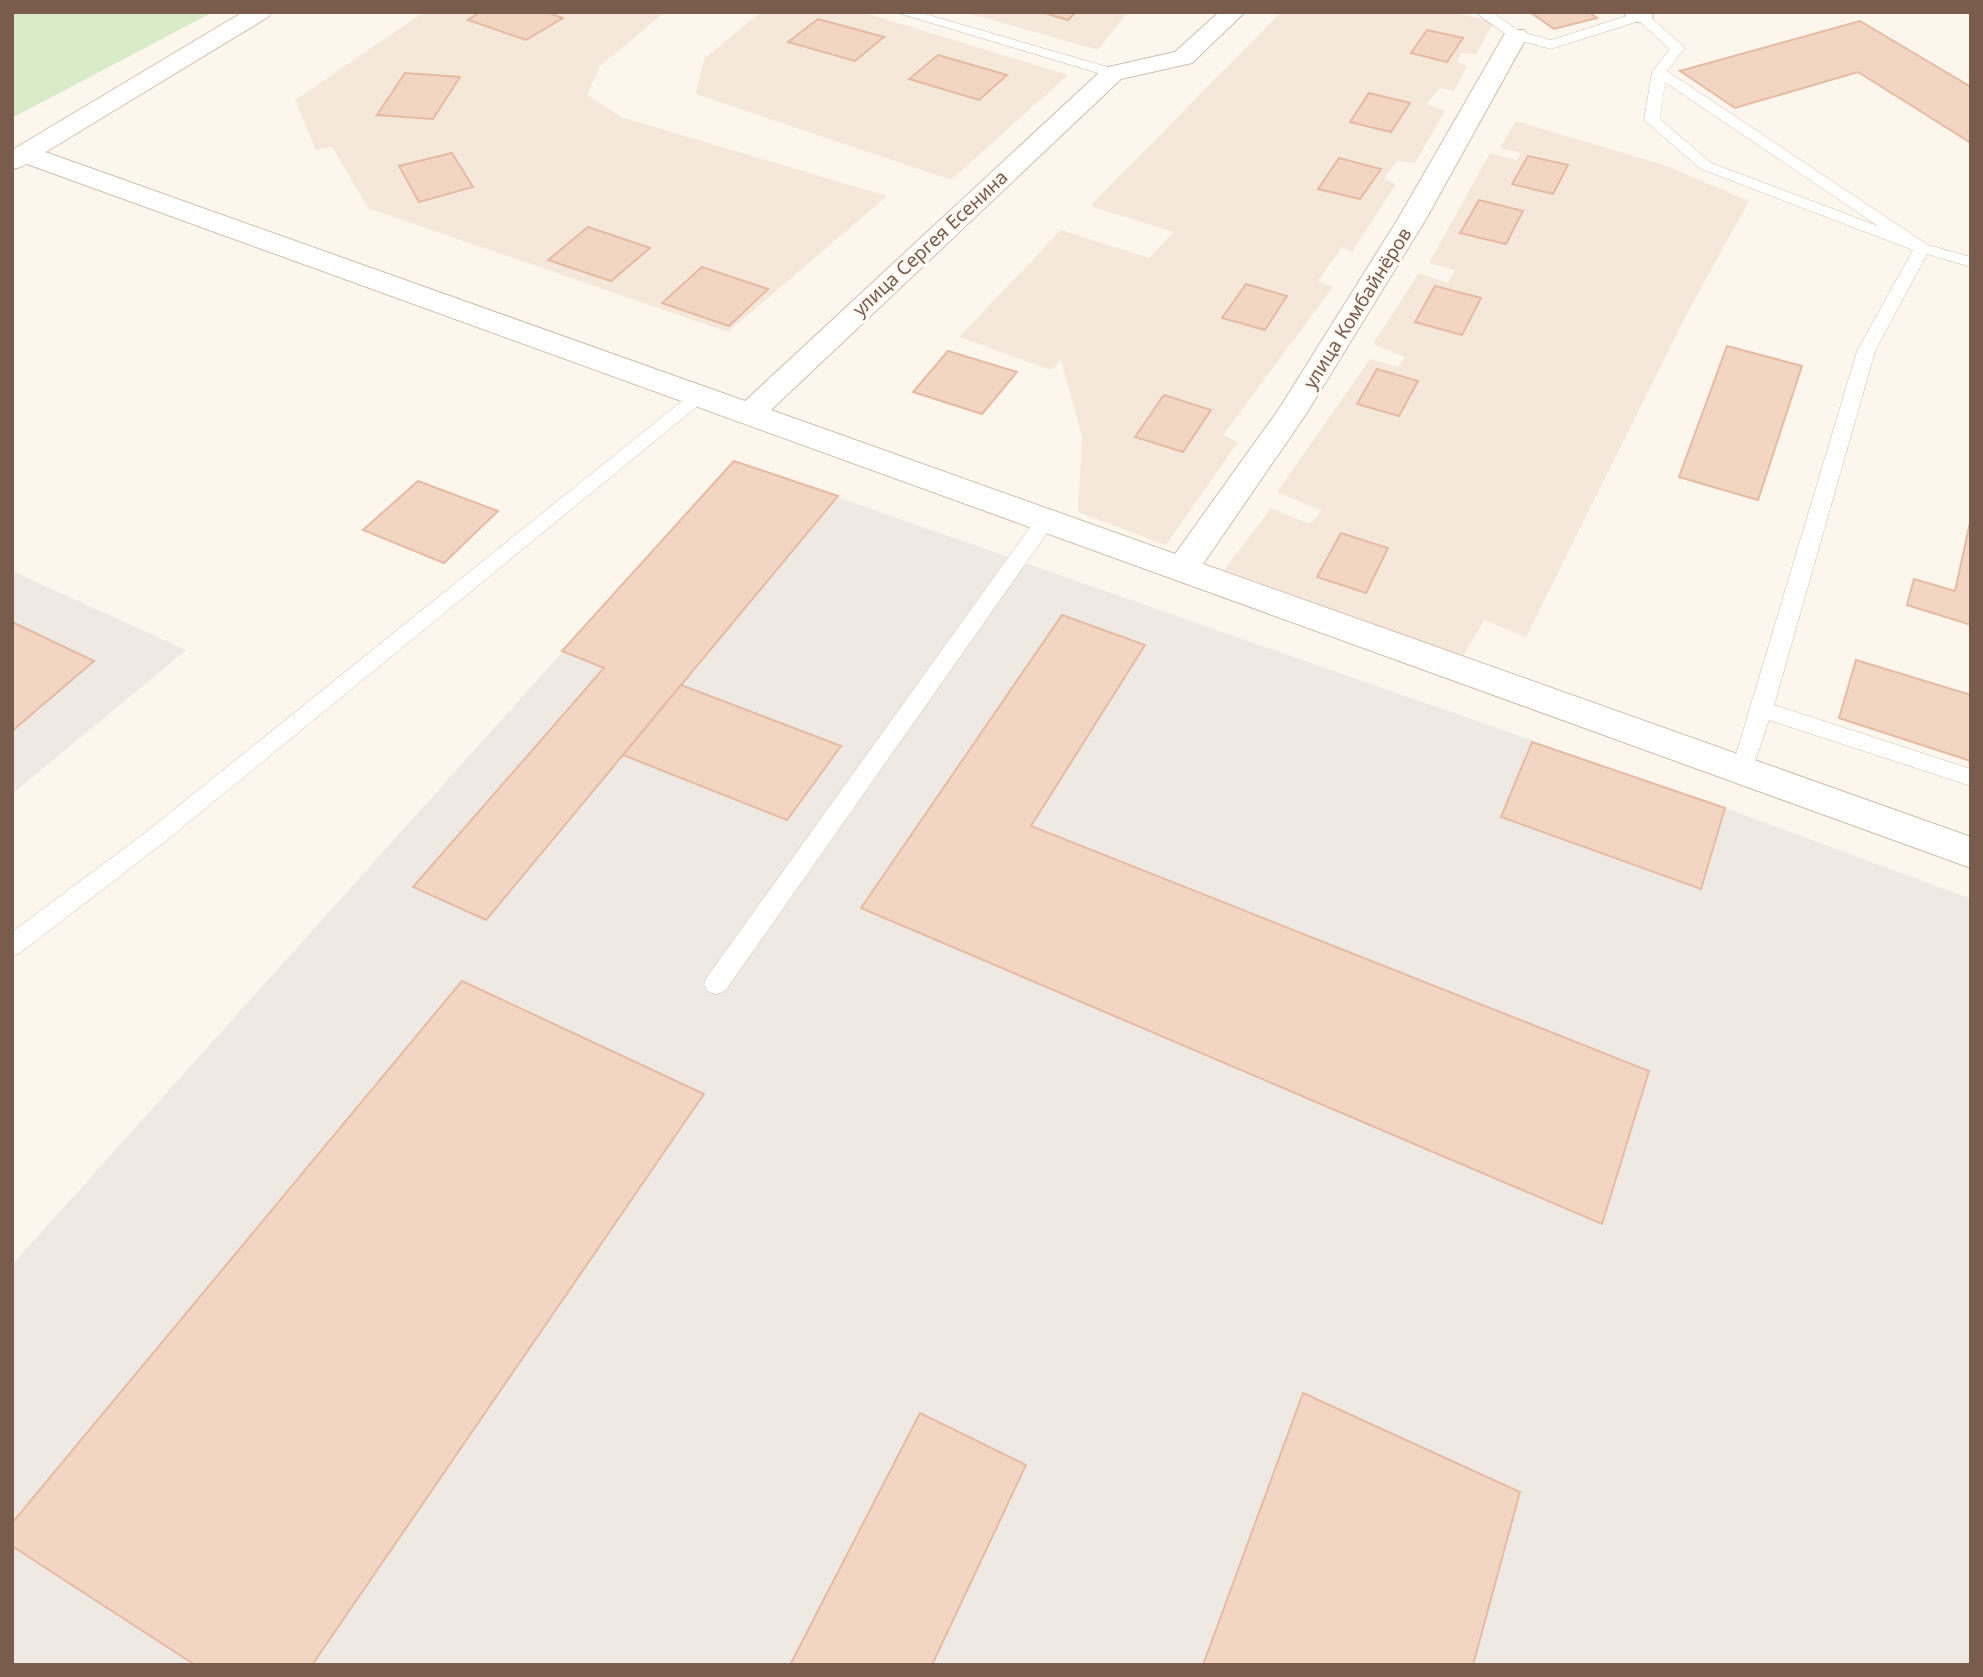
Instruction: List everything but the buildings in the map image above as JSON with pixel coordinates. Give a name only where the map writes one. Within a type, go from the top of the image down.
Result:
[{"type":"street","points":[[19,157],[260,12]]},
{"type":"street","points":[[1113,73],[1183,58],[1233,12]]},
{"type":"street","name":"улица Комбайнёров","points":[[1181,570],[1291,414],[1412,219],[1516,35]]},
{"type":"street","name":"улица Сергея Есенина","points":[[749,414],[1113,73]]},
{"type":"street","points":[[19,157],[699,396],[1971,853]]},
{"type":"lane","points":[[902,12],[1113,73]]},
{"type":"lane","points":[[1482,12],[1516,35],[1551,45],[1638,14],[1678,48],[1659,72],[1651,120],[1706,166],[1922,248],[1971,262]]},
{"type":"lane","points":[[1659,72],[1922,248]]},
{"type":"lane","points":[[1742,771],[1866,351],[1922,248]]},
{"type":"lane","points":[[12,946],[154,838],[699,396]]},
{"type":"lane","points":[[716,984],[1045,521]]},
{"type":"lane","points":[[1762,709],[1971,778]]},
{"type":"shaded area","points":[[424,12],[665,12],[600,66],[587,95],[621,117],[887,196],[728,332],[368,208],[332,147],[316,150],[295,100]]},
{"type":"shaded area","points":[[761,12],[862,12],[1068,75],[951,180],[696,94],[704,59]]},
{"type":"shaded area","points":[[964,12],[1128,12],[1098,50]]},
{"type":"shaded area","points":[[1281,12],[1452,12],[1494,22],[1476,54],[1461,53],[1457,62],[1467,66],[1454,91],[1440,88],[1426,104],[1445,111],[1415,163],[1397,161],[1384,179],[1396,184],[1352,252],[1342,247],[1318,281],[1333,287],[1223,435],[1238,442],[1166,545],[1078,512],[1082,437],[1061,360],[1051,370],[959,337],[1061,230],[1149,258],[1174,232],[1090,206]]},
{"type":"shaded area","points":[[1516,121],[1664,165],[1749,201],[1685,317],[1526,637],[1484,620],[1463,656],[1224,570],[1271,508],[1310,524],[1322,511],[1277,492],[1370,359],[1398,367],[1405,357],[1373,344],[1419,273],[1448,283],[1455,270],[1429,263],[1490,153],[1517,160],[1521,153],[1500,148]]},
{"type":"shaded area","points":[[734,461],[1725,808],[1971,899],[1971,1665],[12,1665],[12,1265]]},
{"type":"shaded area","points":[[12,571],[186,650],[12,794]]},
{"type":"green space","points":[[12,12],[213,12],[12,118]]}]
